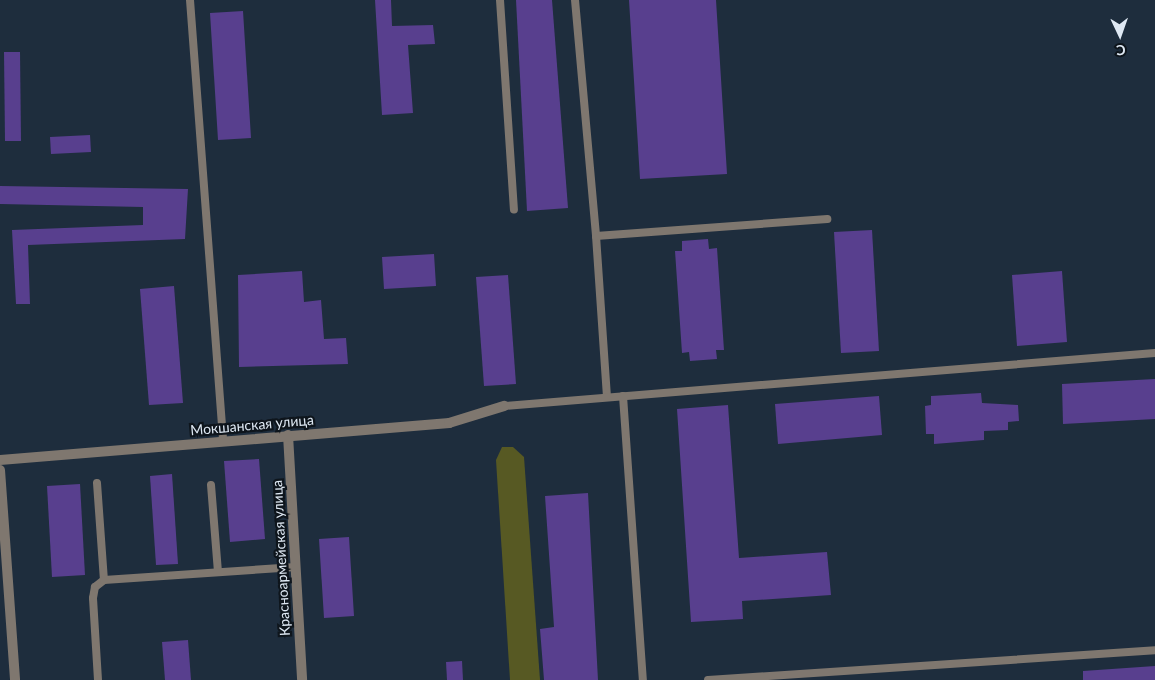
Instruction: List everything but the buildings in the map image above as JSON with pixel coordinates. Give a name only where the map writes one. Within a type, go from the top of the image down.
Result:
[{"type":"street","name":"Мокшанская улица","points":[[0,460],[449,423],[504,406]]},
{"type":"street","name":"Красноармейская улица","points":[[288,435],[302,680]]},
{"type":"street","points":[[0,470],[15,680]]},
{"type":"lane","points":[[190,0],[223,441]]},
{"type":"lane","points":[[500,0],[514,210]]},
{"type":"lane","points":[[575,0],[596,236],[607,397]]},
{"type":"lane","points":[[596,236],[826,219]]},
{"type":"lane","points":[[504,406],[1155,353]]},
{"type":"lane","points":[[623,396],[643,680]]},
{"type":"lane","points":[[97,483],[104,580],[93,598],[98,680]]},
{"type":"lane","points":[[211,485],[218,572]]},
{"type":"lane","points":[[104,580],[296,566]]},
{"type":"lane","points":[[708,680],[1155,650]]},
{"type":"shaded area","points":[[502,447],[513,447],[524,457],[540,680],[510,680],[496,460]]}]
